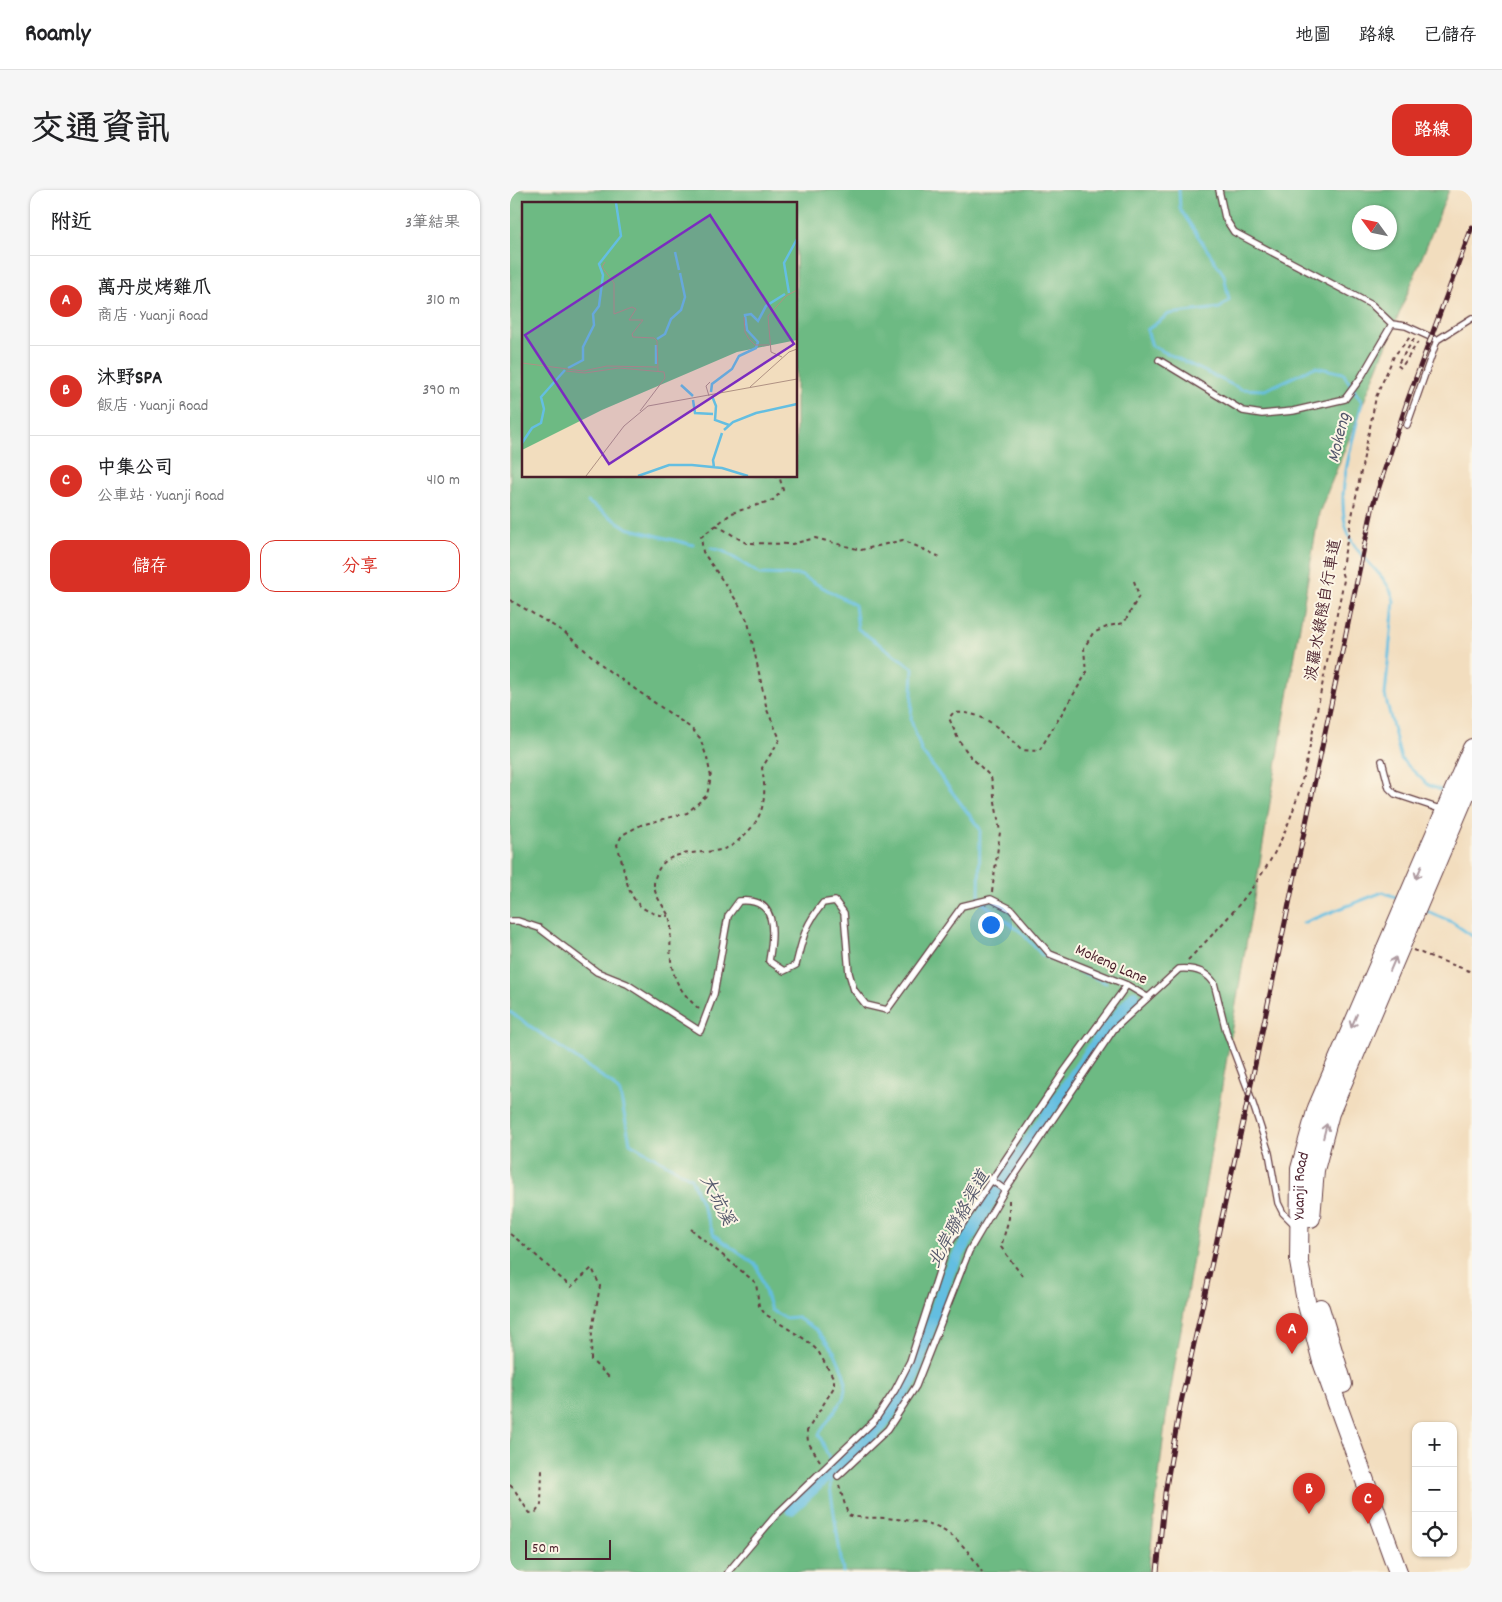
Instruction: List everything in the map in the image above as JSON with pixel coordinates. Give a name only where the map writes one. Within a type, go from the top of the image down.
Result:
[{"type":"main road","points":[[1451,814],[1467,781],[1472,748]]},
{"type":"main road","name":"Yuanji Road","points":[[1411,1572],[1335,1362],[1311,1261],[1311,1198],[1330,1113],[1401,945],[1451,814]]},
{"type":"main road","name":"Yuanji Road","points":[[1398,1572],[1322,1362],[1306,1301],[1299,1262],[1300,1169],[1317,1108],[1451,814]]},
{"type":"lane","points":[[1219,190],[1225,218],[1234,232],[1372,305],[1392,324],[1406,326],[1437,340]]},
{"type":"lane","points":[[1406,425],[1437,340],[1472,318]]},
{"type":"lane","points":[[1159,360],[1243,411],[1262,414],[1293,411],[1345,399],[1360,379],[1392,324]]},
{"type":"lane","points":[[1382,761],[1390,788],[1395,794],[1451,814]]},
{"type":"lane","points":[[510,921],[518,921],[539,928],[597,972],[627,984],[700,1031],[714,994],[728,916],[738,901],[753,899],[765,907],[773,923],[770,961],[784,972],[796,965],[803,932],[812,917],[823,903],[835,901],[844,913],[849,974],[854,990],[866,1005],[886,1010],[962,906],[990,899]]},
{"type":"lane","name":"Mokeng Lane","points":[[990,899],[1011,909],[1050,954],[1127,985],[1147,996],[1179,969]]},
{"type":"lane","points":[[1179,969],[1197,970],[1210,978],[1214,983],[1226,1031],[1249,1092],[1268,1153],[1278,1203],[1283,1213],[1299,1228]]},
{"type":"lane","points":[[728,1572],[776,1514],[874,1420],[895,1390],[910,1361],[947,1247],[1064,1070],[1127,985]]},
{"type":"lane","points":[[838,1476],[888,1428],[916,1386],[969,1251],[1005,1190],[1114,1029],[1147,996]]},
{"type":"lane","points":[[990,1180],[1005,1190]]},
{"type":"path","name":"波羅水綠隧自行車道","points":[[1179,969],[1224,924],[1260,877],[1278,846],[1294,810],[1304,774],[1344,580],[1341,572],[1376,397],[1394,356],[1410,336],[1414,339],[1397,366],[1401,368],[1422,334]]},
{"type":"path","points":[[706,1016],[682,994],[674,975],[670,951],[672,922],[655,892],[654,881],[658,870],[669,859],[689,852],[711,851],[730,847],[751,829],[764,808],[766,789],[762,768],[780,740],[767,710],[748,622],[738,603],[702,552],[701,537],[732,512],[773,500],[783,490],[778,478]]},
{"type":"path","points":[[716,525],[746,543],[792,544],[815,538],[861,550],[903,540],[940,557]]},
{"type":"path","points":[[990,899],[1000,832],[991,777],[958,739],[949,718],[953,713],[967,712],[997,725],[1021,750],[1039,751],[1086,674],[1084,648],[1093,633],[1109,626],[1124,623],[1138,596],[1134,582]]},
{"type":"path","points":[[510,600],[564,632],[609,671],[691,728],[700,738],[711,777],[707,795],[687,813],[641,825],[622,835],[617,845],[622,860],[624,878],[634,900],[643,910],[653,915],[668,916]]},
{"type":"path","points":[[1401,945],[1472,972]]},
{"type":"path","points":[[1005,1190],[1010,1203],[1009,1218],[1001,1247],[1023,1277]]},
{"type":"path","points":[[691,1229],[756,1283],[759,1306],[764,1314],[806,1340],[818,1352],[834,1379],[834,1386],[807,1431],[808,1442],[824,1468]]},
{"type":"path","points":[[510,1234],[532,1250],[550,1270],[571,1286],[592,1268],[600,1286],[592,1330],[591,1360],[609,1377]]},
{"type":"path","points":[[510,1485],[519,1494],[524,1507],[530,1513],[536,1512],[541,1505],[542,1469]]},
{"type":"path","points":[[838,1476],[848,1515],[858,1518],[884,1518],[928,1523],[952,1534],[968,1550],[982,1572]]},
{"type":"green space","points":[[510,190],[1449,190],[1319,513],[1165,1424],[1148,1572],[510,1572]]},
{"type":"waterway","name":"Mokeng","points":[[1179,190],[1180,209],[1224,275],[1229,300],[1220,308],[1169,314],[1147,330],[1152,346],[1241,389],[1265,390],[1315,367],[1343,373],[1362,402],[1345,475],[1343,512],[1347,530],[1359,552],[1387,585],[1394,601],[1385,695],[1401,759],[1428,785],[1446,792]]},
{"type":"waterway","points":[[588,502],[627,528],[693,545]]},
{"type":"waterway","points":[[711,548],[723,551],[760,574],[800,575],[855,605],[858,629],[913,668],[911,720],[922,752],[980,829],[979,900],[1021,932],[1042,955],[1106,983]]},
{"type":"waterway","points":[[1303,923],[1383,892],[1400,899]]},
{"type":"waterway","points":[[1424,910],[1452,922],[1472,936]]},
{"type":"waterway","name":"北岸聯絡渠道","points":[[791,1509],[882,1425],[912,1380],[949,1271],[1005,1176],[1099,1039],[1134,996]]},
{"type":"waterway","name":"大坑溪","points":[[510,1012],[611,1083],[620,1093],[630,1143],[691,1178],[714,1235],[757,1266],[771,1310],[785,1318],[796,1317],[817,1330],[835,1353],[846,1383],[843,1399],[819,1434],[832,1466],[830,1487],[843,1572]]},
{"type":"railway","points":[[1157,1572],[1165,1493],[1180,1407],[1243,1122],[1373,505],[1408,399],[1472,227]]},
{"type":"place","name":"萬丹炭烤雞爪","points":[[1292,1354]]},
{"type":"place","name":"沐野SPA","points":[[1309,1514]]},
{"type":"place","name":"中集公司","points":[[1368,1524]]}]
